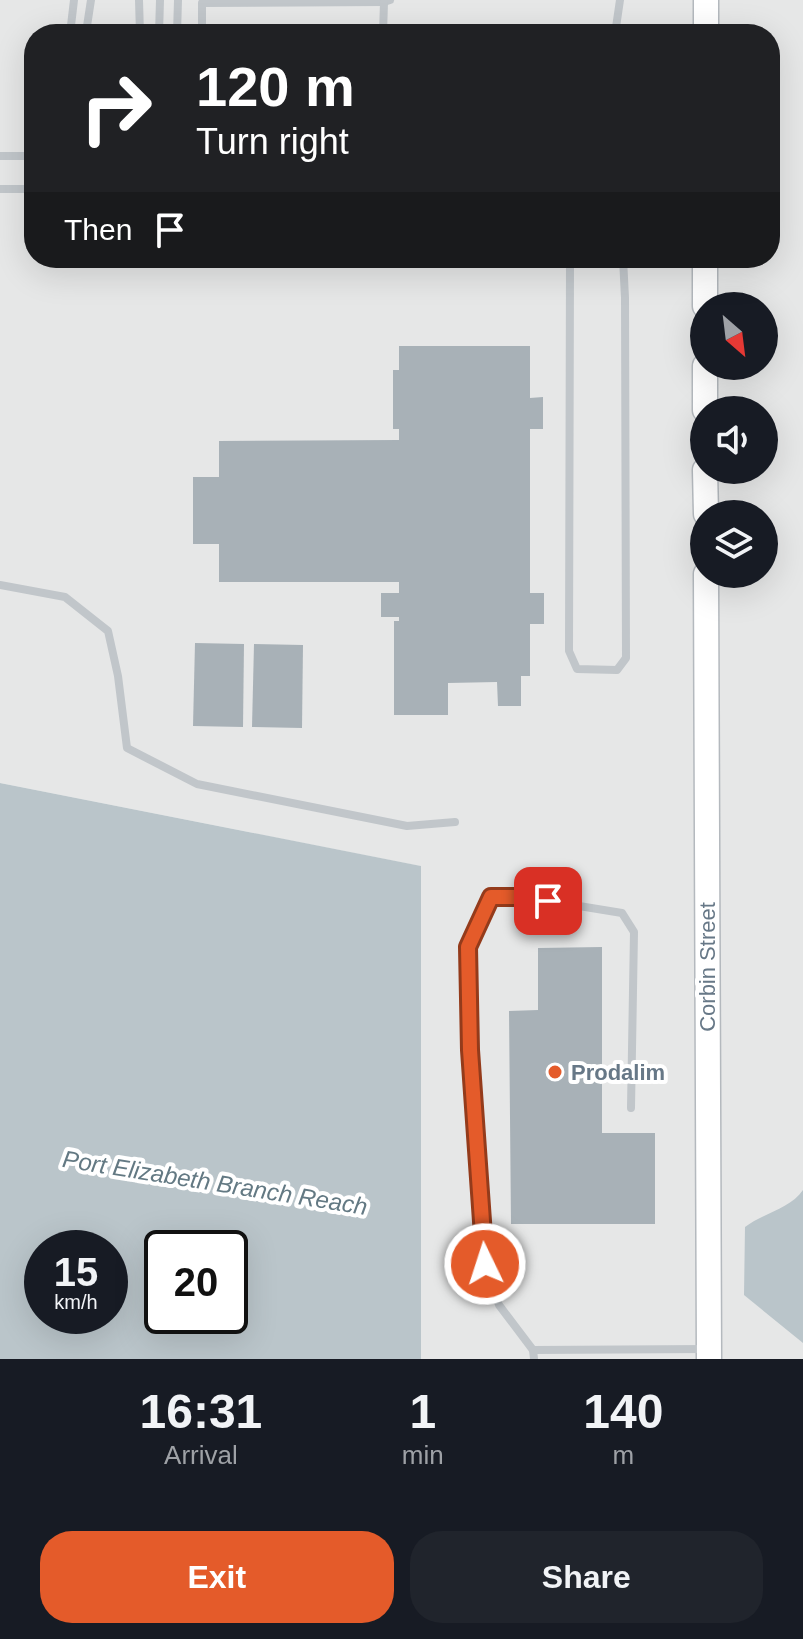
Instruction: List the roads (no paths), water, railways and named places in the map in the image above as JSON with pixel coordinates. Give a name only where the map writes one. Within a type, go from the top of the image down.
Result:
[{"type":"main road","points":[[706,0],[706,24]]},
{"type":"main road","points":[[705,268],[705,292]]},
{"type":"main road","name":"Corbin Street","points":[[706,588],[709,1354]]},
{"type":"lane","points":[[71,24],[74,0]]},
{"type":"lane","points":[[87,24],[91,0]]},
{"type":"lane","points":[[139,0],[140,24]]},
{"type":"lane","points":[[159,24],[160,0]]},
{"type":"lane","points":[[177,24],[178,0]]},
{"type":"lane","points":[[616,24],[620,0]]},
{"type":"lane","points":[[202,24],[202,3],[387,1],[384,24]]},
{"type":"lane","points":[[0,156],[24,156]]},
{"type":"lane","points":[[0,189],[24,189]]},
{"type":"lane","points":[[570,268],[569,651],[577,669],[617,670],[626,658],[624,268]]},
{"type":"lane","points":[[0,585],[65,597],[108,631],[118,676],[127,748],[155,763],[197,784],[407,826],[455,822]]},
{"type":"lane","points":[[631,1108],[634,932],[622,913],[524,897],[491,897],[468,947],[470,1050],[485,1264],[499,1305],[534,1354],[709,1354]]},
{"type":"water","name":"Port Elizabeth Branch Reach","points":[[0,783],[421,866],[421,1359],[0,1359]]},
{"type":"water","points":[[803,1190],[803,1343],[744,1295],[745,1227],[791,1202]]},
{"type":"place","name":"Prodalim","points":[[555,1072]]}]
